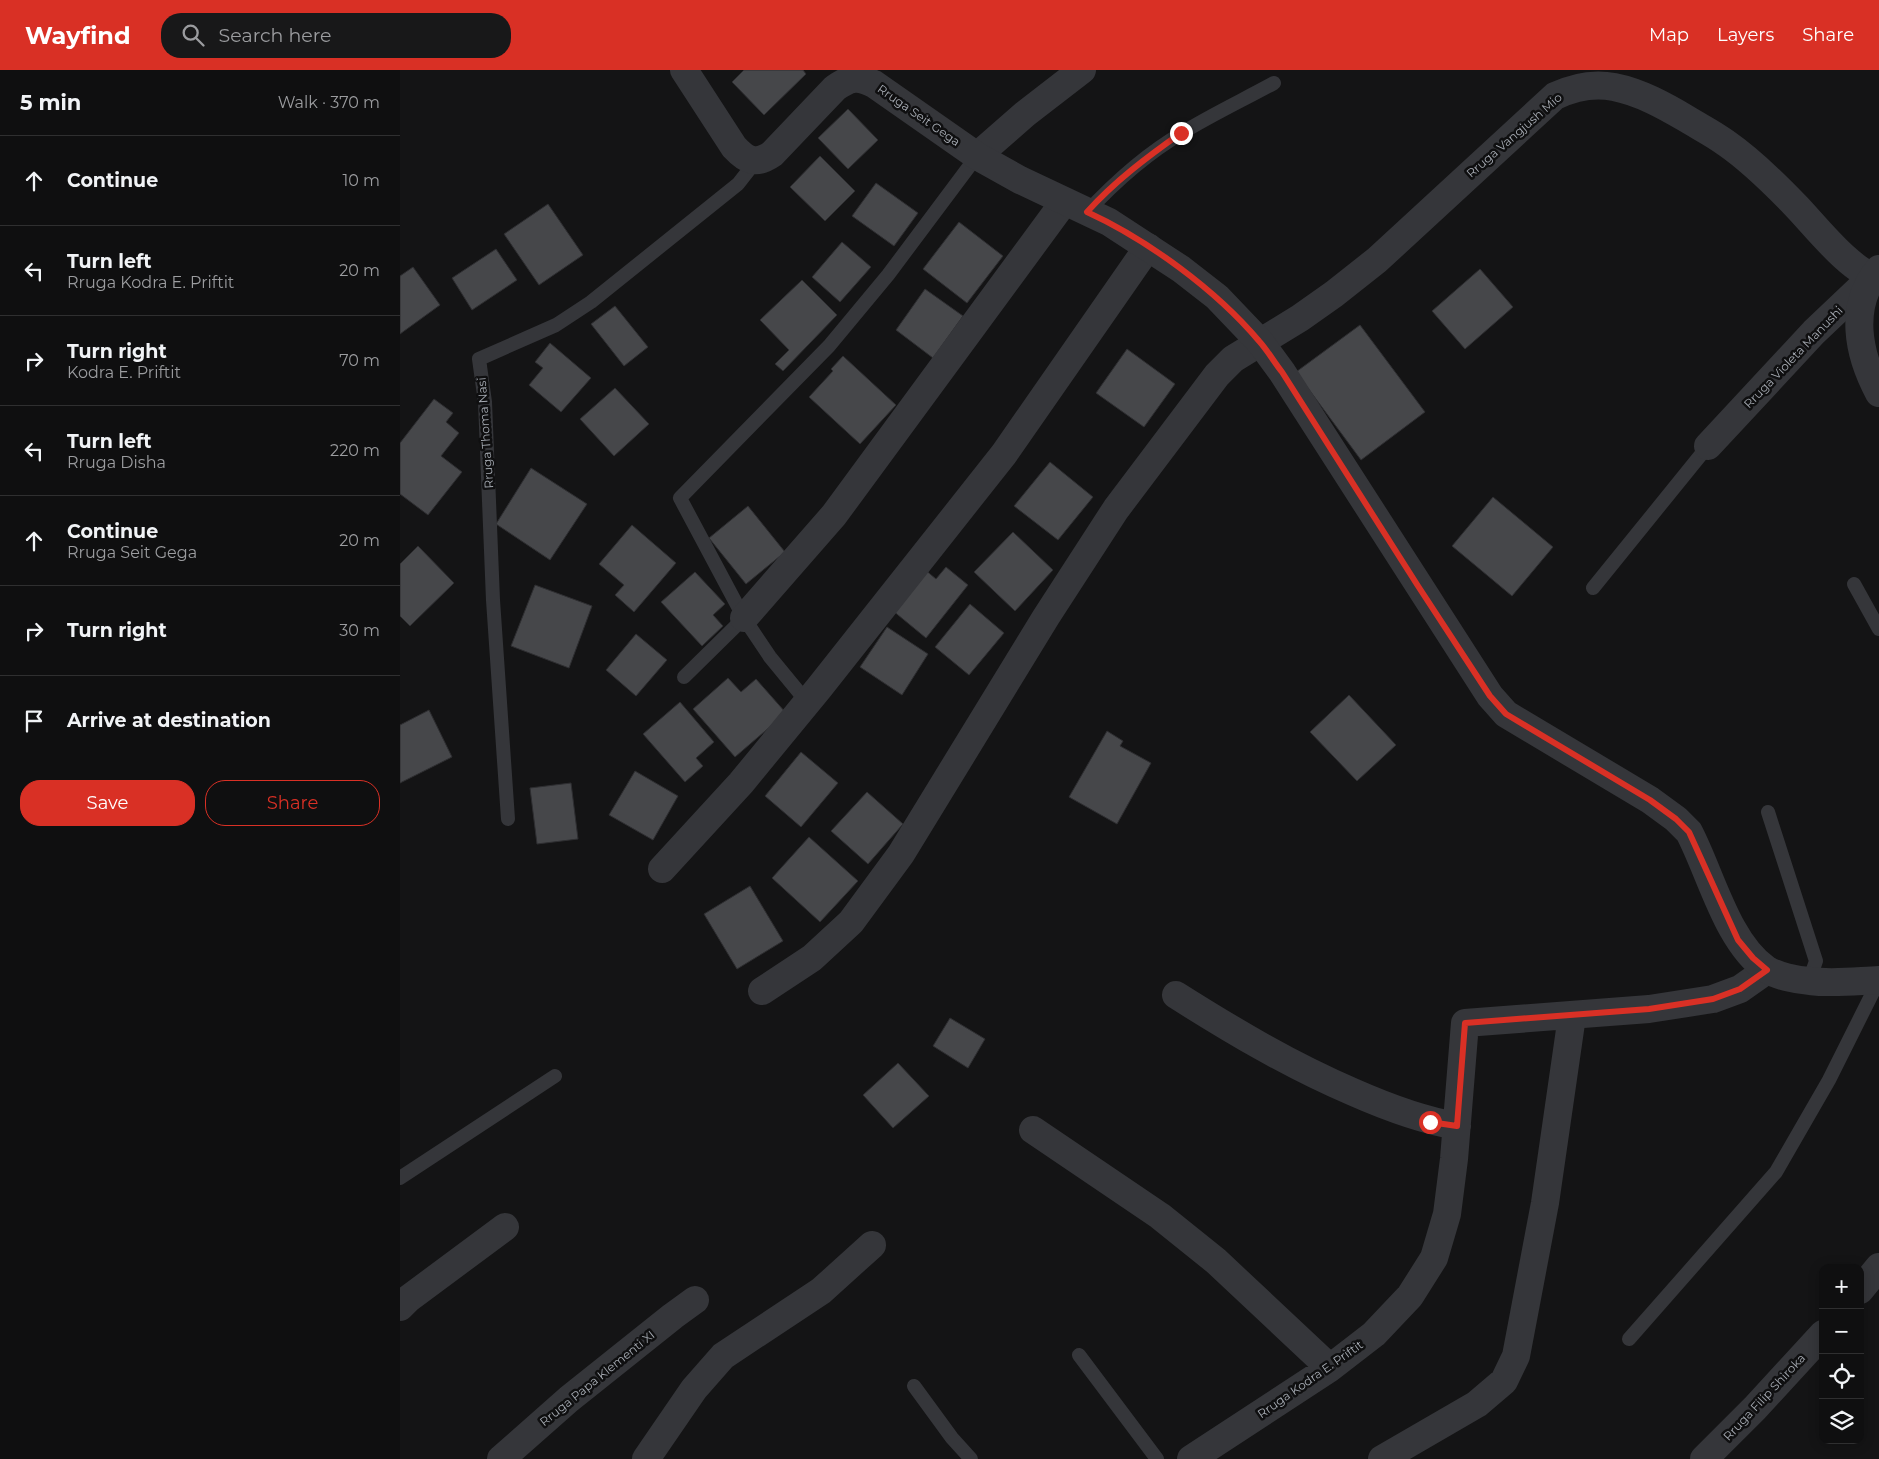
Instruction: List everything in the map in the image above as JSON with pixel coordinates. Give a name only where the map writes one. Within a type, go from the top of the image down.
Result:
[{"type":"street","points":[[978,156],[1025,114],[1082,70]]},
{"type":"street","points":[[687,71],[734,147],[741,155],[756,161]]},
{"type":"street","name":"Rruga Seit Gega","points":[[756,161],[772,154],[835,88],[854,78],[862,78],[874,84],[978,156],[1020,180],[1109,222],[1148,247],[1217,297],[1260,342],[1282,372],[1490,696],[1506,714],[1650,800],[1676,819],[1689,832],[1738,940],[1753,958],[1767,970]]},
{"type":"street","name":"Rruga Vangjush Mio","points":[[762,991],[812,958],[851,922],[900,854],[1046,617],[1116,509],[1217,375],[1233,359],[1307,313],[1377,260],[1556,96],[1570,89],[1590,85],[1614,87],[1654,100],[1726,143],[1759,170],[1840,254],[1877,275]]},
{"type":"street","points":[[744,618],[834,516],[1076,207]]},
{"type":"street","points":[[662,869],[741,782],[807,702],[1004,454],[1148,247]]},
{"type":"street","points":[[1877,275],[1861,305],[1858,326],[1860,347],[1879,393]]},
{"type":"street","name":"Rruga Violeta Manushi","points":[[1708,446],[1814,332],[1877,275]]},
{"type":"street","points":[[1382,1459],[1477,1404],[1504,1381],[1516,1356],[1545,1203],[1572,1016],[1649,1009],[1713,999],[1740,989],[1767,970],[1809,981],[1879,980]]},
{"type":"street","points":[[1176,995],[1239,1035],[1312,1074],[1376,1102],[1430,1122],[1457,1126]]},
{"type":"street","name":"Rruga Kodra E. Priftit","points":[[1191,1459],[1330,1368],[1374,1334],[1410,1296],[1434,1258],[1447,1214],[1457,1126],[1465,1023],[1572,1016]]},
{"type":"street","points":[[1033,1130],[1160,1216],[1216,1261],[1330,1368]]},
{"type":"street","points":[[400,1307],[408,1299],[505,1227]]},
{"type":"street","points":[[646,1459],[694,1389],[723,1356],[821,1291],[872,1245]]},
{"type":"street","points":[[1864,1285],[1879,1267]]},
{"type":"street","name":"Rruga Papa Klementi XI","points":[[501,1459],[569,1399],[695,1300]]},
{"type":"street","name":"Rruga Filip Shiroka","points":[[1704,1459],[1756,1408],[1819,1338]]},
{"type":"lane","points":[[1076,207],[1106,191],[1142,160],[1181,133],[1274,84]]},
{"type":"lane","points":[[807,702],[770,657],[744,618],[680,498],[829,346],[888,275],[978,156]]},
{"type":"lane","name":"Rruga Thoma Nasi","points":[[508,819],[493,600],[485,402],[479,359],[556,325],[591,302],[738,184],[756,161]]},
{"type":"lane","points":[[1593,588],[1708,446]]},
{"type":"lane","points":[[1854,584],[1879,630]]},
{"type":"lane","points":[[684,677],[744,618]]},
{"type":"lane","points":[[1768,812],[1816,961],[1809,981]]},
{"type":"lane","points":[[1629,1338],[1776,1172],[1829,1080],[1879,980]]},
{"type":"lane","points":[[400,1178],[556,1076]]},
{"type":"lane","points":[[1079,1356],[1157,1459]]},
{"type":"lane","points":[[914,1386],[952,1438],[971,1459]]},
{"type":"building","points":[[744,70],[803,70],[806,74],[764,115],[732,82]]},
{"type":"building","points":[[848,109],[878,140],[848,169],[818,138]]},
{"type":"building","points":[[820,156],[855,191],[825,221],[790,187]]},
{"type":"building","points":[[876,183],[918,213],[894,246],[852,216]]},
{"type":"building","points":[[548,204],[583,255],[539,285],[504,234]]},
{"type":"building","points":[[959,222],[1003,256],[967,303],[923,269]]},
{"type":"building","points":[[842,242],[871,267],[840,302],[812,277]]},
{"type":"building","points":[[496,249],[517,280],[472,310],[452,278]]},
{"type":"building","points":[[413,267],[440,305],[400,334],[400,276]]},
{"type":"building","points":[[1480,269],[1513,307],[1465,349],[1432,311]]},
{"type":"building","points":[[802,280],[837,315],[783,371],[775,364],[789,350],[760,320]]},
{"type":"building","points":[[925,289],[963,316],[933,358],[896,330]]},
{"type":"building","points":[[615,306],[648,347],[624,366],[591,324]]},
{"type":"building","points":[[1360,325],[1425,412],[1361,460],[1296,372]]},
{"type":"building","points":[[550,343],[591,378],[561,412],[529,385],[543,368],[535,362]]},
{"type":"building","points":[[1127,349],[1175,384],[1144,427],[1096,393]]},
{"type":"building","points":[[843,356],[896,405],[860,444],[809,397],[833,371],[831,369]]},
{"type":"building","points":[[615,388],[649,424],[614,456],[580,419]]},
{"type":"building","points":[[434,399],[453,413],[446,422],[459,433],[441,456],[462,472],[428,515],[400,494],[400,443]]},
{"type":"building","points":[[1050,462],[1093,497],[1058,540],[1014,506]]},
{"type":"building","points":[[531,468],[587,504],[550,560],[496,524]]},
{"type":"building","points":[[1493,497],[1553,547],[1512,596],[1452,546]]},
{"type":"building","points":[[748,506],[785,552],[746,584],[709,538]]},
{"type":"building","points":[[632,525],[676,563],[634,612],[615,595],[624,585],[599,564]]},
{"type":"building","points":[[1013,532],[1053,570],[1015,611],[974,572]]},
{"type":"building","points":[[418,546],[454,583],[410,626],[400,616],[400,564]]},
{"type":"building","points":[[946,567],[968,585],[926,638],[892,610],[924,569],[936,579]]},
{"type":"building","points":[[695,572],[725,604],[713,615],[723,626],[702,646],[661,602]]},
{"type":"building","points":[[535,585],[592,606],[569,668],[511,646]]},
{"type":"building","points":[[970,604],[1004,633],[969,675],[935,647]]},
{"type":"building","points":[[887,627],[928,654],[902,695],[860,667]]},
{"type":"building","points":[[636,634],[667,660],[636,696],[606,670]]},
{"type":"building","points":[[728,678],[741,692],[756,679],[786,713],[735,757],[693,709]]},
{"type":"building","points":[[1349,695],[1396,745],[1357,781],[1310,732]]},
{"type":"building","points":[[680,702],[714,742],[696,758],[703,766],[685,782],[643,734]]},
{"type":"building","points":[[429,710],[452,757],[400,783],[400,725]]},
{"type":"building","points":[[1107,731],[1123,741],[1120,746],[1151,763],[1117,824],[1069,797]]},
{"type":"building","points":[[801,752],[838,783],[801,827],[765,796]]},
{"type":"building","points":[[635,771],[678,796],[653,840],[609,815]]},
{"type":"building","points":[[571,783],[578,839],[537,844],[530,788]]},
{"type":"building","points":[[867,792],[903,824],[868,864],[831,831]]},
{"type":"building","points":[[809,837],[858,881],[820,922],[772,878]]},
{"type":"building","points":[[750,886],[783,941],[737,969],[704,914]]},
{"type":"building","points":[[950,1018],[985,1039],[968,1068],[933,1046]]},
{"type":"building","points":[[898,1063],[929,1096],[893,1128],[863,1095]]},
{"type":"route","points":[[1181,133],[1142,160],[1106,191],[1087,212],[1109,222],[1148,247],[1217,297],[1260,342],[1282,372],[1490,696],[1506,714],[1650,800],[1676,819],[1689,832],[1738,940],[1753,958],[1767,970],[1740,989],[1713,999],[1649,1009],[1465,1023],[1457,1126],[1430,1122]]}]
